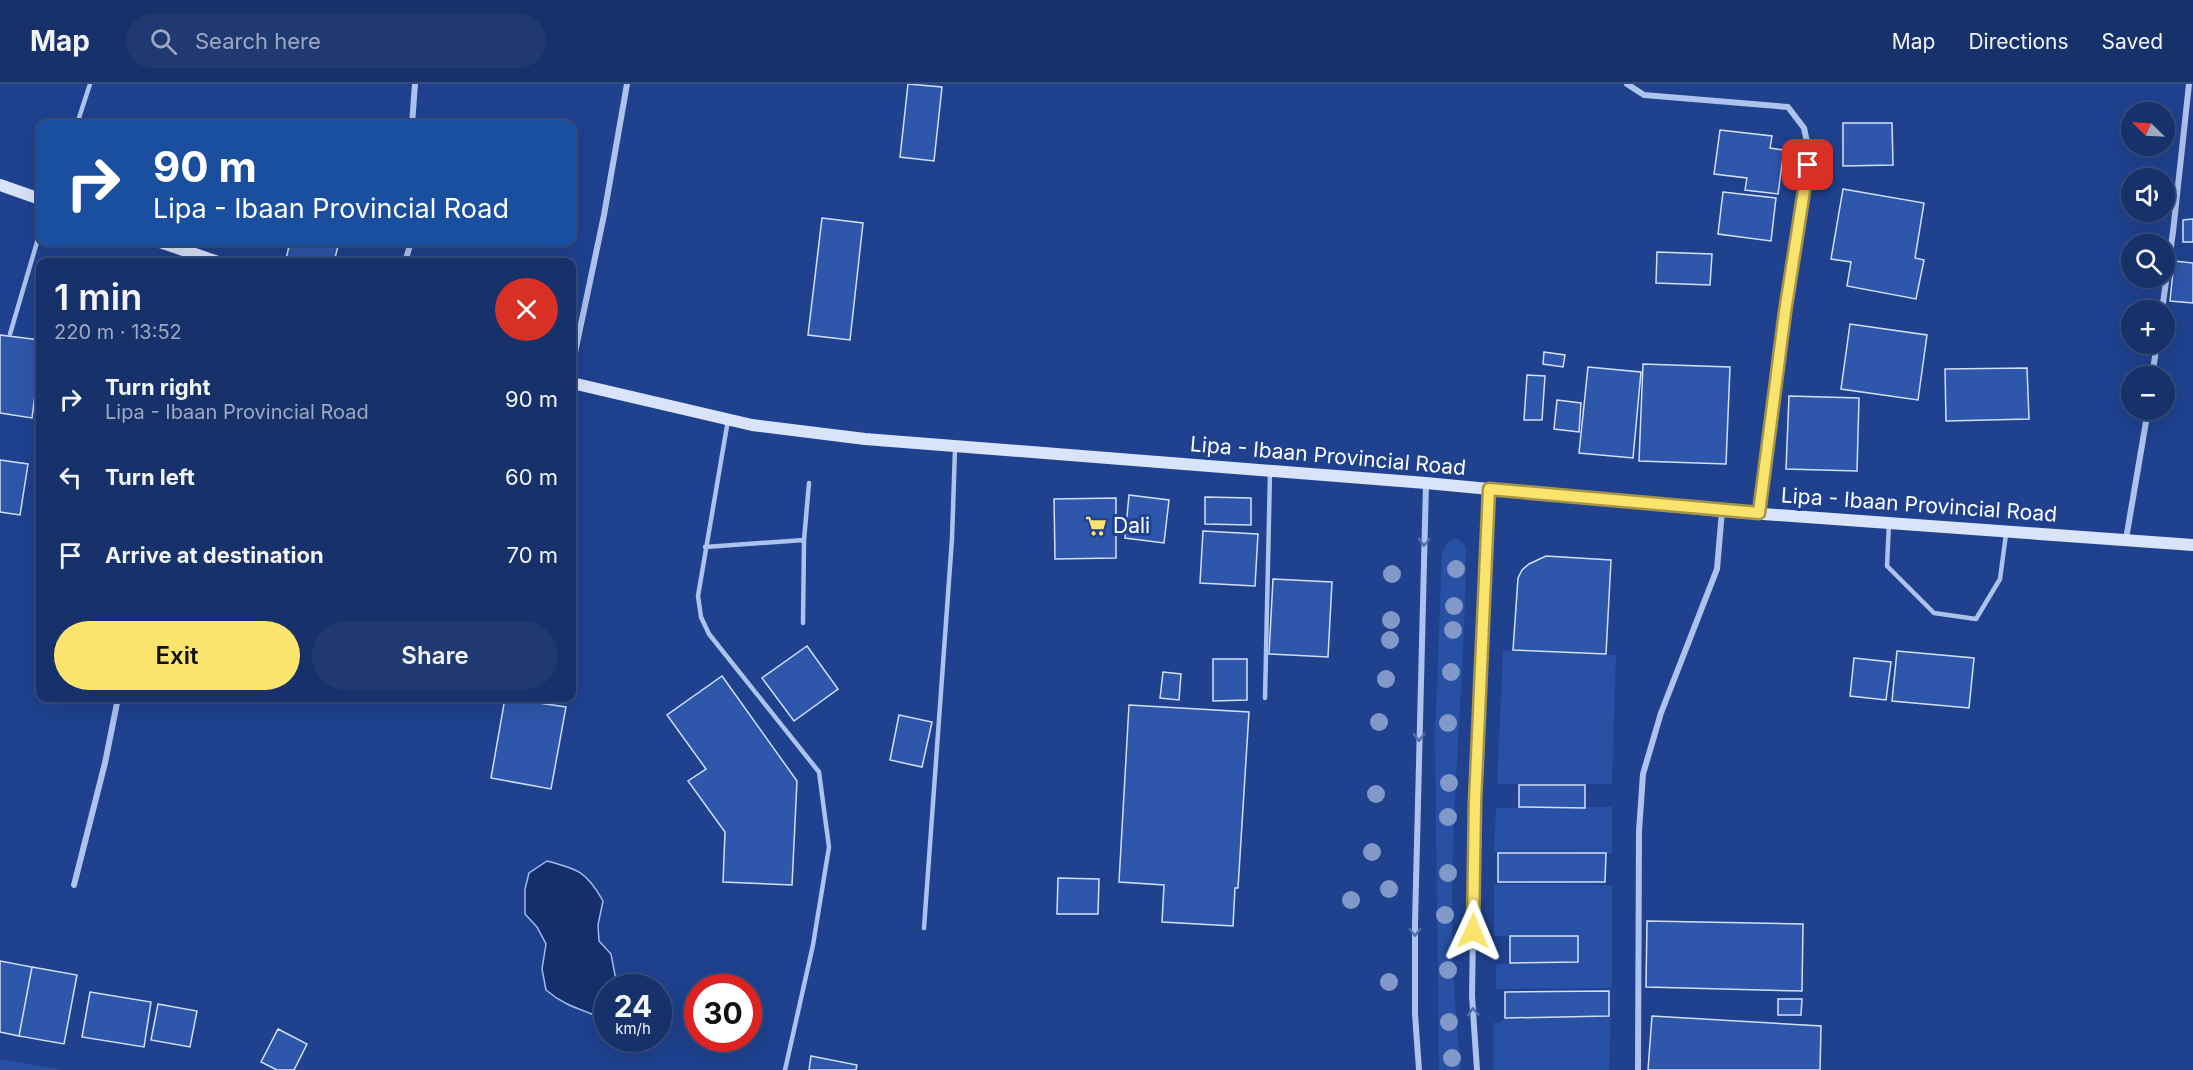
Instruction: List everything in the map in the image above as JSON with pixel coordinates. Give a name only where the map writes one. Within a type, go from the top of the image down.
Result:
[{"type":"main road","points":[[0,185],[36,198]]},
{"type":"main road","points":[[172,246],[206,258]]},
{"type":"main road","name":"Lipa - Ibaan Provincial Road","points":[[576,384],[752,425],[865,440],[1426,483],[1722,511],[2193,544]]},
{"type":"street","points":[[412,120],[415,84]]},
{"type":"street","points":[[576,348],[604,215],[627,84]]},
{"type":"street","points":[[1627,84],[1644,95],[1788,107],[1804,128],[1810,156],[1785,312],[1759,513]]},
{"type":"street","points":[[2163,300],[2189,84]]},
{"type":"street","points":[[2126,539],[2146,420]]},
{"type":"street","points":[[1419,1070],[1415,1014],[1414,923],[1426,483]]},
{"type":"street","points":[[1477,1070],[1472,996],[1475,802],[1489,489]]},
{"type":"street","points":[[1638,1070],[1639,831],[1643,774],[1661,712],[1717,569],[1722,511]]},
{"type":"street","points":[[74,885],[105,763],[117,702]]},
{"type":"lane","points":[[78,120],[90,84]]},
{"type":"lane","points":[[10,334],[36,246]]},
{"type":"lane","points":[[728,420],[698,596],[701,617],[709,634],[819,772],[829,847],[813,945],[785,1070]]},
{"type":"lane","points":[[924,928],[952,539],[955,446]]},
{"type":"lane","points":[[1265,698],[1270,471]]},
{"type":"lane","points":[[803,623],[804,540],[809,483]]},
{"type":"lane","points":[[1889,524],[1887,566],[1934,613],[1976,619],[2000,579],[2006,531]]},
{"type":"lane","points":[[705,547],[804,540]]},
{"type":"shaded area","points":[[1457,539],[1466,548],[1452,910],[1453,970],[1461,1070],[1439,1070],[1435,734],[1442,554],[1451,540]]},
{"type":"shaded area","points":[[1503,650],[1616,655],[1612,784],[1497,784]]},
{"type":"shaded area","points":[[1612,807],[1612,853],[1494,852],[1496,808]]},
{"type":"shaded area","points":[[547,861],[567,867],[581,873],[592,884],[603,901],[598,925],[599,941],[611,954],[615,974],[594,974],[594,1016],[568,1005],[546,990],[542,969],[546,944],[537,927],[525,914],[525,889],[529,873]]},
{"type":"shaded area","points":[[1494,884],[1612,885],[1612,988],[1496,989],[1496,964],[1578,962],[1578,936],[1494,936]]},
{"type":"shaded area","points":[[1611,1017],[1609,1070],[1493,1070],[1493,1023],[1500,1023],[1505,1018]]},
{"type":"shaded area","points":[[0,1059],[61,1070],[0,1070]]},
{"type":"building","points":[[908,84],[942,87],[934,161],[900,157]]},
{"type":"building","points":[[1843,123],[1892,123],[1893,165],[1843,166]]},
{"type":"building","points":[[1720,130],[1772,136],[1770,148],[1784,150],[1778,194],[1745,190],[1747,178],[1714,174]]},
{"type":"building","points":[[1843,189],[1924,203],[1915,258],[1924,260],[1916,299],[1847,286],[1851,262],[1831,259]]},
{"type":"building","points":[[1723,192],[1776,198],[1771,241],[1718,234]]},
{"type":"building","points":[[822,218],[863,223],[850,340],[808,335]]},
{"type":"building","points":[[2193,219],[2193,242],[2183,242],[2183,220]]},
{"type":"building","points":[[289,246],[338,246],[335,258],[286,258]]},
{"type":"building","points":[[1657,252],[1712,254],[1710,285],[1656,283]]},
{"type":"building","points":[[2175,261],[2193,263],[2193,303],[2170,300],[2171,288],[2175,288]]},
{"type":"building","points":[[1850,324],[1927,335],[1918,400],[1841,389]]},
{"type":"building","points":[[0,335],[36,340],[36,387],[32,418],[0,413]]},
{"type":"building","points":[[1544,352],[1565,355],[1563,367],[1543,364]]},
{"type":"building","points":[[1643,364],[1730,367],[1726,464],[1639,461]]},
{"type":"building","points":[[1588,367],[1641,372],[1633,458],[1579,453]]},
{"type":"building","points":[[2027,368],[2029,419],[1946,421],[1945,369]]},
{"type":"building","points":[[1527,375],[1545,376],[1542,420],[1524,420]]},
{"type":"building","points":[[1789,396],[1859,398],[1857,471],[1786,469]]},
{"type":"building","points":[[1557,400],[1581,403],[1579,432],[1554,429]]},
{"type":"building","points":[[0,460],[28,464],[20,515],[0,512]]},
{"type":"building","points":[[1129,495],[1169,500],[1164,543],[1125,538]]},
{"type":"building","points":[[1205,497],[1251,498],[1251,525],[1205,524]]},
{"type":"building","points":[[1116,498],[1116,558],[1055,559],[1054,499]]},
{"type":"building","points":[[1203,531],[1258,534],[1255,586],[1200,583]]},
{"type":"building","points":[[1546,556],[1611,560],[1606,654],[1513,650],[1518,578],[1529,564]]},
{"type":"building","points":[[1273,579],[1332,582],[1328,657],[1269,654]]},
{"type":"building","points":[[807,646],[838,689],[794,721],[762,678]]},
{"type":"building","points":[[1897,651],[1974,658],[1969,708],[1892,701]]},
{"type":"building","points":[[1854,658],[1891,662],[1886,700],[1850,696]]},
{"type":"building","points":[[1213,659],[1247,659],[1247,700],[1213,701]]},
{"type":"building","points":[[1163,672],[1181,674],[1179,700],[1160,698]]},
{"type":"building","points":[[722,676],[797,781],[792,885],[723,882],[725,832],[688,781],[706,769],[667,715]]},
{"type":"building","points":[[504,702],[532,702],[566,707],[551,789],[491,778]]},
{"type":"building","points":[[1129,705],[1249,712],[1238,888],[1235,888],[1233,926],[1162,922],[1164,885],[1119,882]]},
{"type":"building","points":[[899,715],[932,722],[922,767],[890,760]]},
{"type":"building","points":[[1519,785],[1585,785],[1585,808],[1519,807]]},
{"type":"building","points":[[1498,853],[1606,853],[1605,882],[1498,882]]},
{"type":"building","points":[[1058,878],[1099,879],[1098,914],[1057,914]]},
{"type":"building","points":[[1647,921],[1803,924],[1802,991],[1646,987]]},
{"type":"building","points":[[1510,936],[1578,936],[1578,962],[1510,963]]},
{"type":"building","points":[[0,961],[32,967],[19,1036],[0,1032]]},
{"type":"building","points":[[32,967],[77,975],[64,1044],[19,1036]]},
{"type":"building","points":[[1609,991],[1609,1016],[1505,1018],[1505,992]]},
{"type":"building","points":[[90,992],[151,1002],[144,1047],[82,1037]]},
{"type":"building","points":[[1778,999],[1802,999],[1801,1015],[1778,1015]]},
{"type":"building","points":[[158,1004],[197,1011],[190,1047],[151,1040]]},
{"type":"building","points":[[1652,1016],[1821,1026],[1820,1070],[1648,1070]]},
{"type":"building","points":[[278,1029],[307,1044],[294,1070],[277,1070],[261,1062]]},
{"type":"building","points":[[811,1056],[857,1065],[856,1070],[809,1070]]},
{"type":"place","name":"Dali","points":[[1096,526]]},
{"type":"route","points":[[1473,931],[1475,802],[1489,489],[1759,513],[1785,312],[1808,165]]}]
